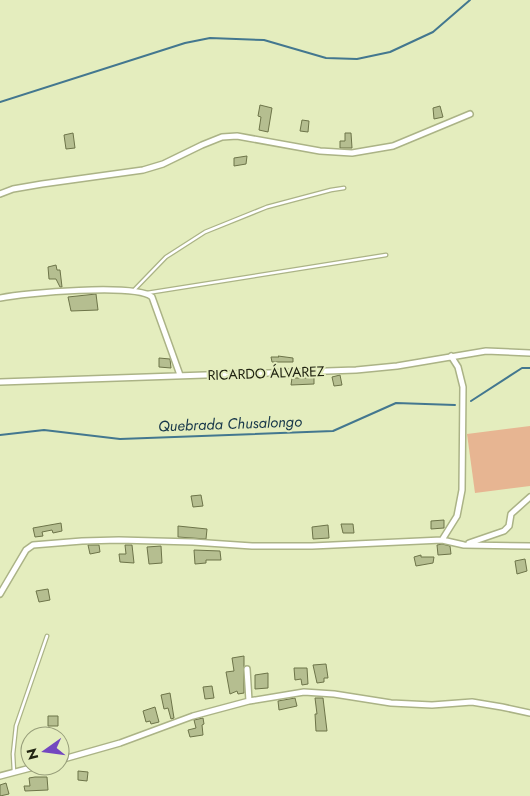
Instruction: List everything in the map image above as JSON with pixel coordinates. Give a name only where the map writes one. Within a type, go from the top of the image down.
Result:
[{"type":"street","points":[[0,194],[32,186],[143,170],[163,164],[222,137],[254,138],[320,151],[352,153],[393,146],[470,114]]},
{"type":"street","points":[[0,298],[24,293],[47,292],[134,290],[147,293],[152,297],[180,375]]},
{"type":"street","name":"RICARDO ÁLVAREZ","points":[[0,382],[356,370],[397,366],[486,351],[530,353]]},
{"type":"street","points":[[442,540],[457,516],[462,490],[462,387],[458,367],[451,356]]},
{"type":"street","points":[[464,545],[504,531],[509,526],[511,514],[530,497]]},
{"type":"street","points":[[0,594],[26,550],[33,545],[82,540],[193,542],[252,546],[302,546],[442,540],[464,545],[530,546]]},
{"type":"street","points":[[247,669],[249,701]]},
{"type":"street","points":[[70,757],[120,743],[193,716],[249,701],[304,692],[334,694],[391,703],[432,705],[472,702],[502,706],[530,714]]},
{"type":"street","points":[[0,776],[20,770]]},
{"type":"lane","points":[[134,290],[166,257],[205,232],[267,207],[344,188]]},
{"type":"lane","points":[[147,293],[386,255]]},
{"type":"lane","points":[[14,772],[13,754],[16,726],[47,636]]},
{"type":"shaded area","points":[[530,426],[530,486],[475,493],[467,434]]},
{"type":"building","points":[[260,105],[272,108],[268,132],[259,130],[261,117],[258,116]]},
{"type":"building","points":[[440,106],[443,117],[434,119],[433,108]]},
{"type":"building","points":[[302,120],[309,121],[308,132],[300,131]]},
{"type":"building","points":[[73,133],[75,148],[66,149],[64,135]]},
{"type":"building","points":[[345,133],[351,133],[352,148],[340,148],[340,141],[345,141]]},
{"type":"building","points":[[247,156],[246,164],[234,166],[234,158]]},
{"type":"building","points":[[56,265],[57,270],[60,270],[62,287],[60,287],[56,279],[49,279],[48,267]]},
{"type":"building","points":[[96,294],[98,310],[71,311],[68,297]]},
{"type":"building","points":[[271,357],[293,358],[293,362],[272,362]]},
{"type":"building","points":[[159,358],[170,359],[171,368],[159,367]]},
{"type":"building","points":[[340,375],[342,385],[334,386],[332,377]]},
{"type":"building","points":[[306,376],[314,376],[314,384],[291,385],[292,378],[306,378]]},
{"type":"building","points":[[201,495],[203,506],[193,507],[191,496]]},
{"type":"building","points":[[444,520],[444,528],[431,529],[431,521]]},
{"type":"building","points":[[61,523],[62,531],[53,533],[52,530],[42,532],[43,536],[35,537],[33,528]]},
{"type":"building","points":[[341,524],[353,524],[354,533],[343,533]]},
{"type":"building","points":[[328,525],[329,538],[313,539],[312,527]]},
{"type":"building","points":[[178,526],[207,529],[206,539],[178,537]]},
{"type":"building","points":[[88,545],[99,545],[100,552],[90,554]]},
{"type":"building","points":[[125,545],[132,545],[134,563],[120,562],[119,554],[126,554]]},
{"type":"building","points":[[437,545],[450,546],[451,554],[438,555]]},
{"type":"building","points":[[161,546],[162,563],[149,564],[147,547]]},
{"type":"building","points":[[194,550],[220,551],[221,560],[206,560],[206,563],[195,564]]},
{"type":"building","points":[[421,555],[421,557],[434,557],[433,563],[416,566],[414,557]]},
{"type":"building","points":[[525,559],[527,571],[517,574],[515,561]]},
{"type":"building","points":[[48,589],[50,600],[39,602],[36,591]]},
{"type":"building","points":[[244,656],[244,693],[238,694],[237,691],[230,694],[226,672],[234,671],[232,658]]},
{"type":"building","points":[[326,664],[328,678],[324,678],[324,682],[317,683],[313,665]]},
{"type":"building","points":[[294,668],[307,668],[308,684],[302,685],[301,679],[295,680]]},
{"type":"building","points":[[268,673],[268,688],[255,689],[255,675]]},
{"type":"building","points":[[212,686],[214,698],[205,699],[203,687]]},
{"type":"building","points":[[170,693],[174,718],[171,719],[168,708],[164,709],[161,695]]},
{"type":"building","points":[[295,698],[297,706],[279,710],[278,701]]},
{"type":"building","points":[[315,698],[323,698],[327,731],[316,731],[315,714],[317,714]]},
{"type":"building","points":[[155,707],[159,722],[151,724],[150,721],[146,722],[143,711]]},
{"type":"building","points":[[48,716],[58,716],[58,726],[48,726]]},
{"type":"building","points":[[203,718],[203,735],[190,737],[188,730],[196,728],[194,720]]},
{"type":"building","points":[[78,771],[88,772],[87,781],[78,780]]},
{"type":"building","points":[[47,777],[48,790],[25,791],[24,786],[30,786],[29,778]]},
{"type":"building","points":[[6,783],[9,794],[0,796],[0,785]]},
{"type":"waterway","points":[[0,102],[185,43],[210,38],[264,40],[326,58],[357,59],[390,52],[433,32],[470,0]]},
{"type":"waterway","name":"Quebrada Chusalongo","points":[[471,401],[522,368],[530,368]]},
{"type":"waterway","name":"Quebrada Chusalongo","points":[[0,435],[44,430],[120,439],[333,431],[396,403],[455,405]]}]
